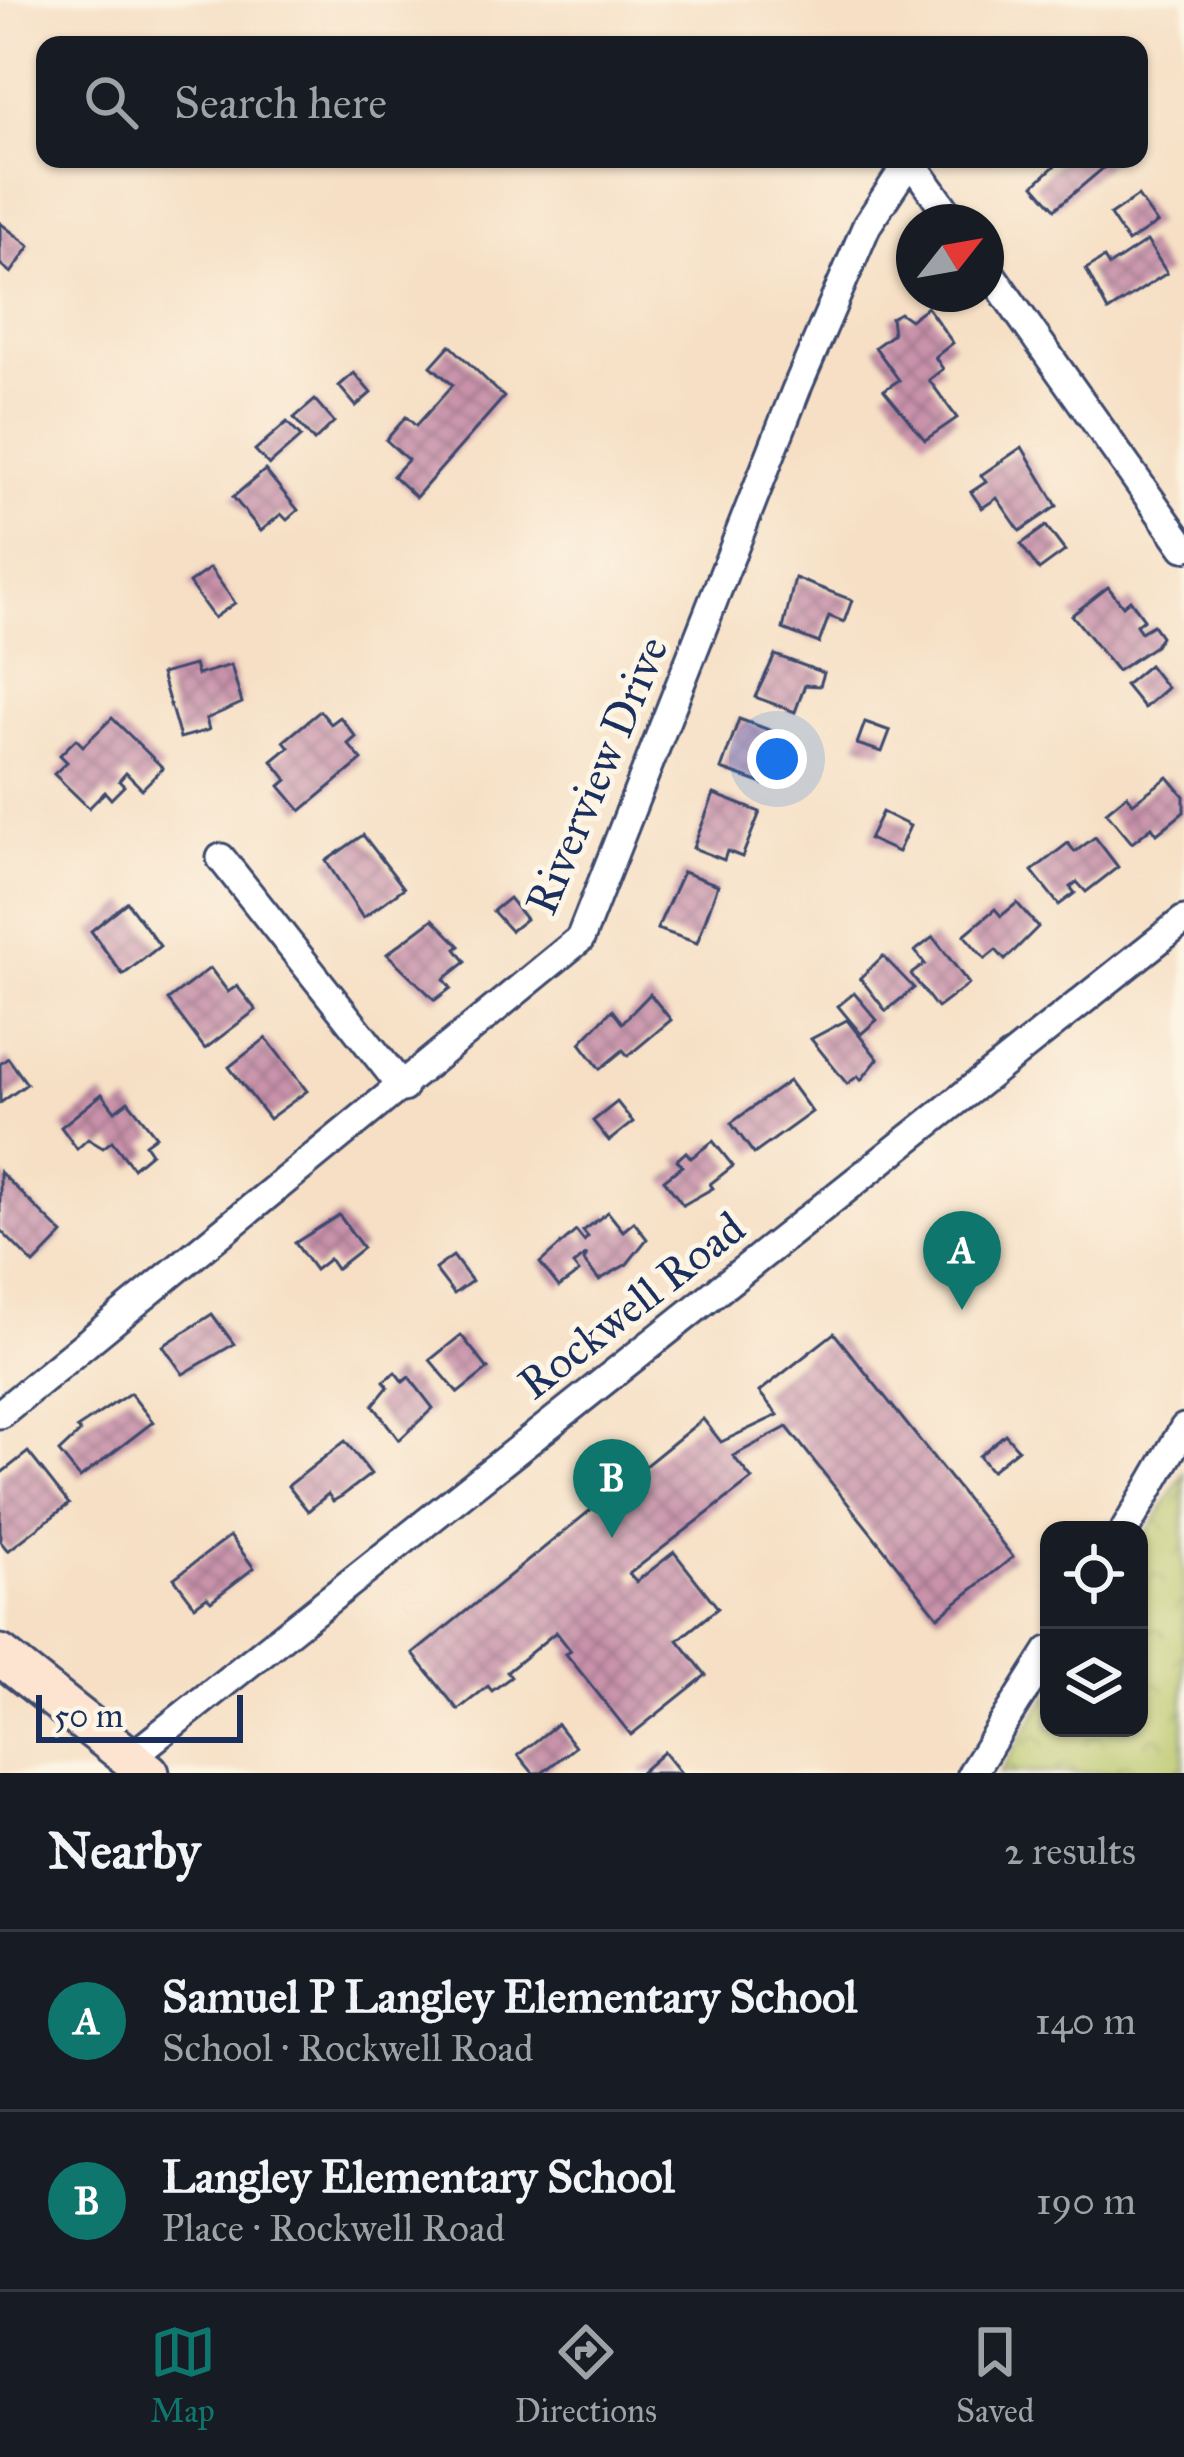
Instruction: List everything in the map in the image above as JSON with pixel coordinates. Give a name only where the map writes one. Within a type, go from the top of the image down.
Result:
[{"type":"street","name":"Riverview Drive","points":[[0,1414],[580,939],[796,390],[867,226],[905,168]]},
{"type":"street","points":[[916,168],[941,204]]},
{"type":"street","points":[[1004,292],[1184,547]]},
{"type":"street","points":[[221,858],[403,1088]]},
{"type":"street","name":"Rockwell Road","points":[[140,1766],[1184,920]]},
{"type":"street","points":[[1130,1521],[1184,1428]]},
{"type":"street","points":[[0,1655],[140,1766]]},
{"type":"street","points":[[972,1773],[1040,1665]]},
{"type":"green space","points":[[1184,1473],[1184,1773],[1000,1773],[1040,1708],[1040,1737],[1148,1737],[1148,1531]]},
{"type":"building","points":[[1052,168],[1103,168],[1055,209],[1034,185]]},
{"type":"building","points":[[1138,196],[1157,223],[1128,242],[1110,215]]},
{"type":"building","points":[[0,223],[30,246],[11,273],[0,264]]},
{"type":"building","points":[[1147,241],[1167,273],[1108,311],[1086,269],[1104,258],[1109,266]]},
{"type":"building","points":[[920,312],[931,312],[953,343],[935,357],[943,369],[929,380],[957,418],[925,440],[884,390],[899,380],[875,347],[893,334],[891,318],[900,313],[910,320]]},
{"type":"building","points":[[450,345],[504,397],[416,497],[393,476],[408,460],[386,440],[406,417],[416,426],[453,385],[431,366]]},
{"type":"building","points":[[354,373],[371,393],[356,406],[339,386]]},
{"type":"building","points":[[315,400],[334,422],[314,441],[294,418]]},
{"type":"building","points":[[287,422],[301,437],[269,465],[255,450]]},
{"type":"building","points":[[1022,447],[1057,506],[1020,531],[997,498],[982,508],[971,492],[986,482],[981,475]]},
{"type":"building","points":[[265,470],[298,510],[287,520],[281,514],[261,531],[233,497]]},
{"type":"building","points":[[1046,526],[1065,551],[1039,570],[1021,544]]},
{"type":"building","points":[[210,568],[235,603],[214,618],[189,583]]},
{"type":"building","points":[[795,578],[852,600],[844,622],[829,616],[819,643],[783,629]]},
{"type":"building","points":[[1108,587],[1123,606],[1130,600],[1144,619],[1136,625],[1141,632],[1153,625],[1161,636],[1155,646],[1117,671],[1072,615]]},
{"type":"building","points":[[775,655],[824,673],[820,686],[805,685],[795,712],[755,697]]},
{"type":"building","points":[[194,665],[197,675],[231,665],[242,703],[206,719],[209,730],[180,738],[161,674]]},
{"type":"building","points":[[1149,665],[1167,688],[1144,708],[1125,685]]},
{"type":"building","points":[[320,711],[331,724],[340,717],[356,737],[348,744],[362,760],[301,811],[280,786],[287,780],[272,761],[289,747],[284,741]]},
{"type":"building","points":[[112,718],[163,768],[142,789],[126,773],[119,781],[124,786],[111,799],[105,792],[89,808],[54,774],[67,762],[60,755],[76,739],[83,746]]},
{"type":"building","points":[[739,719],[775,732],[764,762],[776,766],[769,786],[721,769]]},
{"type":"building","points":[[865,722],[890,731],[882,752],[857,744]]},
{"type":"building","points":[[1168,777],[1184,796],[1184,812],[1157,834],[1152,827],[1132,843],[1106,812],[1127,795],[1133,803]]},
{"type":"building","points":[[714,794],[760,812],[742,857],[727,851],[724,860],[693,848]]},
{"type":"building","points":[[882,812],[910,826],[898,852],[869,839]]},
{"type":"building","points":[[363,835],[404,888],[363,918],[326,861]]},
{"type":"building","points":[[1095,837],[1118,867],[1086,892],[1077,882],[1070,887],[1075,893],[1059,905],[1032,871],[1068,843],[1075,852]]},
{"type":"building","points":[[683,872],[718,885],[697,943],[657,929]]},
{"type":"building","points":[[509,898],[526,919],[511,931],[493,911]]},
{"type":"building","points":[[127,902],[160,946],[123,975],[91,931]]},
{"type":"building","points":[[1017,903],[1038,927],[1005,960],[996,950],[985,959],[964,935],[995,909],[1001,916]]},
{"type":"building","points":[[433,919],[460,946],[456,949],[466,962],[444,979],[451,988],[435,1000],[387,954]]},
{"type":"building","points":[[933,937],[969,984],[937,1008],[911,974],[925,964],[915,951]]},
{"type":"building","points":[[883,956],[914,988],[886,1011],[860,978]]},
{"type":"building","points":[[210,968],[228,992],[237,986],[256,1010],[205,1049],[168,1000]]},
{"type":"building","points":[[854,993],[877,1020],[861,1034],[838,1006]]},
{"type":"building","points":[[650,994],[671,1020],[628,1056],[623,1050],[600,1069],[580,1043],[612,1010],[622,1023]]},
{"type":"building","points":[[847,1020],[878,1059],[861,1080],[858,1076],[847,1084],[811,1039]]},
{"type":"building","points":[[266,1038],[307,1091],[269,1119],[229,1067]]},
{"type":"building","points":[[8,1058],[27,1084],[0,1103],[0,1064]]},
{"type":"building","points":[[789,1081],[812,1112],[754,1154],[731,1123]]},
{"type":"building","points":[[102,1094],[115,1111],[128,1101],[156,1136],[145,1144],[151,1153],[133,1168],[112,1141],[103,1148],[88,1139],[77,1149],[61,1127]]},
{"type":"building","points":[[617,1102],[633,1122],[609,1141],[593,1121]]},
{"type":"building","points":[[713,1141],[733,1166],[710,1184],[713,1188],[683,1205],[664,1180],[682,1166],[677,1160],[686,1152],[691,1158]]},
{"type":"building","points":[[0,1172],[63,1234],[34,1264],[0,1230]]},
{"type":"building","points":[[608,1212],[623,1231],[634,1222],[647,1239],[627,1264],[599,1280],[584,1261],[587,1254],[573,1265],[579,1272],[559,1287],[540,1263],[576,1231],[584,1241],[588,1237],[583,1231]]},
{"type":"building","points":[[339,1215],[363,1248],[336,1269],[329,1259],[315,1270],[295,1243]]},
{"type":"building","points":[[453,1256],[472,1281],[454,1294],[435,1269]]},
{"type":"building","points":[[212,1314],[234,1344],[183,1374],[163,1346]]},
{"type":"building","points":[[834,1333],[1013,1557],[938,1617],[787,1427],[733,1456],[752,1479],[629,1574],[636,1582],[674,1552],[718,1608],[678,1640],[706,1675],[631,1735],[566,1654],[571,1651],[556,1632],[507,1672],[511,1677],[492,1691],[488,1686],[458,1710],[413,1654],[703,1419],[721,1442],[778,1415],[759,1392]]},
{"type":"building","points":[[461,1335],[488,1369],[458,1393],[430,1360]]},
{"type":"building","points":[[395,1372],[403,1382],[409,1377],[433,1408],[399,1440],[373,1405],[388,1387],[384,1381]]},
{"type":"building","points":[[130,1393],[153,1422],[80,1478],[59,1452],[80,1432],[77,1428]]},
{"type":"building","points":[[1005,1434],[1018,1449],[991,1471],[979,1456]]},
{"type":"building","points":[[345,1441],[371,1474],[333,1501],[328,1494],[308,1511],[288,1486]]},
{"type":"building","points":[[28,1452],[69,1504],[8,1551],[0,1541],[0,1474]]},
{"type":"building","points":[[230,1536],[254,1568],[211,1601],[207,1597],[195,1606],[174,1578]]},
{"type":"building","points":[[557,1724],[575,1747],[542,1773],[533,1773],[518,1755]]},
{"type":"building","points":[[664,1752],[681,1773],[640,1773]]},
{"type":"place","name":"Samuel P Langley Elementary School","points":[[962,1310]]},
{"type":"place","name":"Langley Elementary School","points":[[612,1538]]}]
